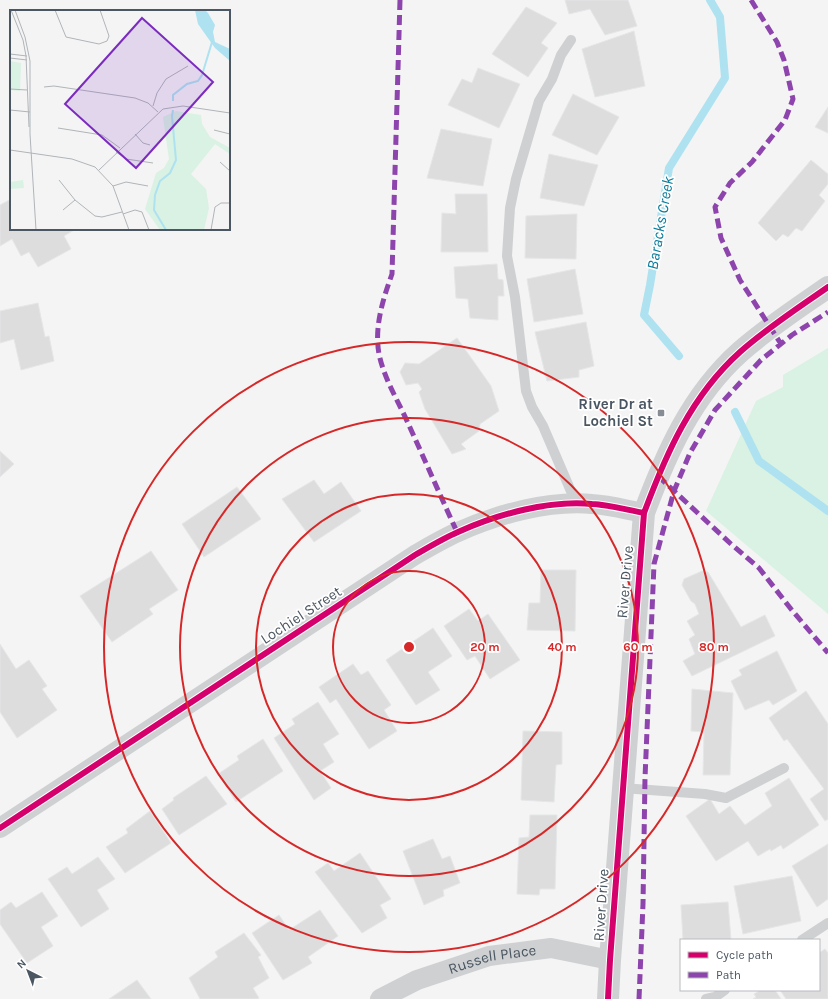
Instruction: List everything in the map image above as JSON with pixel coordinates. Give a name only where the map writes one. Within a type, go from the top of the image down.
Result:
[{"type":"street","name":"River Drive","points":[[608,999],[622,788],[644,513],[661,468],[675,439],[704,393],[720,372],[738,353],[770,327],[828,287]]},
{"type":"street","name":"Lochiel Street","points":[[0,828],[422,551],[457,532],[477,524],[528,509],[562,504],[576,503],[605,505],[644,513]]},
{"type":"street","name":"Russell Place","points":[[380,999],[417,980],[489,956],[551,948],[610,960]]},
{"type":"lane","points":[[571,40],[561,55],[552,79],[539,101],[516,179],[510,208],[507,256],[515,297],[526,391],[576,503]]},
{"type":"lane","points":[[622,788],[705,794],[726,798],[784,768]]},
{"type":"lane","points":[[804,939],[828,923]]},
{"type":"lane","points":[[706,999],[715,997],[724,991]]},
{"type":"green space","points":[[828,348],[828,614],[706,511],[756,401],[783,387],[783,375]]},
{"type":"building","points":[[565,0],[628,0],[637,26],[605,35],[590,9],[569,14]]},
{"type":"building","points":[[526,7],[557,23],[541,43],[548,48],[528,77],[492,54]]},
{"type":"building","points":[[634,31],[645,86],[595,97],[582,49]]},
{"type":"building","points":[[478,68],[520,84],[499,128],[448,105],[462,79],[472,83]]},
{"type":"building","points":[[573,94],[619,117],[597,155],[552,135]]},
{"type":"building","points":[[828,107],[828,133],[815,127]]},
{"type":"building","points":[[441,129],[492,139],[483,186],[427,178]]},
{"type":"building","points":[[549,154],[598,165],[584,206],[540,198]]},
{"type":"building","points":[[811,160],[828,174],[828,184],[819,195],[825,201],[802,231],[796,228],[788,237],[783,234],[776,241],[758,223]]},
{"type":"building","points":[[455,194],[487,194],[488,252],[441,252],[442,213],[456,214]]},
{"type":"building","points":[[10,200],[10,230],[74,230],[64,236],[71,249],[38,267],[29,252],[21,256],[12,239],[0,246],[0,205]]},
{"type":"building","points":[[577,214],[576,259],[525,258],[526,216]]},
{"type":"building","points":[[497,264],[498,279],[503,280],[504,296],[498,296],[498,320],[470,318],[468,299],[456,298],[454,267]]},
{"type":"building","points":[[575,269],[583,314],[534,322],[527,279]]},
{"type":"building","points":[[38,303],[45,337],[49,336],[54,361],[21,370],[14,339],[0,343],[0,311]]},
{"type":"building","points":[[586,322],[594,366],[579,370],[579,377],[547,381],[535,332]]},
{"type":"building","points":[[457,338],[491,386],[499,411],[480,424],[479,431],[461,444],[466,449],[452,454],[425,409],[419,392],[422,389],[418,383],[406,385],[400,372],[405,363],[419,364]]},
{"type":"building","points":[[0,451],[14,464],[0,477]]},
{"type":"building","points":[[314,480],[324,494],[341,482],[361,511],[314,542],[282,499]]},
{"type":"building","points":[[237,487],[261,519],[204,557],[182,524]]},
{"type":"building","points":[[151,551],[178,590],[149,609],[153,614],[112,642],[80,596]]},
{"type":"building","points":[[541,570],[576,570],[575,631],[527,630],[529,603],[540,603]]},
{"type":"building","points":[[702,571],[708,572],[741,627],[765,615],[775,636],[692,676],[683,661],[695,654],[689,639],[695,635],[687,621],[699,614],[695,604],[691,601],[682,585],[684,579]]},
{"type":"building","points":[[469,609],[478,621],[488,614],[520,660],[490,679],[475,656],[467,660],[444,626]]},
{"type":"building","points":[[433,628],[452,656],[428,672],[440,690],[416,705],[386,660]]},
{"type":"building","points":[[0,644],[16,669],[29,660],[47,686],[42,689],[57,710],[17,738],[0,712]]},
{"type":"building","points":[[777,651],[797,691],[773,705],[769,700],[745,710],[731,681],[742,675],[739,670]]},
{"type":"building","points":[[353,664],[361,675],[368,671],[391,705],[384,710],[397,731],[369,749],[336,699],[330,703],[319,687]]},
{"type":"building","points":[[692,689],[733,693],[730,775],[703,775],[704,732],[691,731]]},
{"type":"building","points":[[806,691],[828,724],[828,819],[825,821],[810,799],[824,789],[787,739],[784,741],[769,718]]},
{"type":"building","points":[[318,702],[339,734],[323,744],[334,762],[320,771],[331,788],[314,800],[274,738],[295,724],[292,719]]},
{"type":"building","points":[[523,731],[562,732],[562,764],[556,765],[554,802],[521,800]]},
{"type":"building","points":[[263,739],[283,771],[236,802],[218,774],[239,760],[237,756]]},
{"type":"building","points":[[206,776],[227,804],[179,835],[162,809],[174,800],[173,798]]},
{"type":"building","points":[[789,778],[819,825],[783,849],[781,845],[758,856],[748,841],[716,861],[686,816],[710,799],[719,814],[730,806],[745,825],[772,806],[765,793]]},
{"type":"building","points":[[150,811],[171,843],[125,873],[106,847],[128,833],[126,829]]},
{"type":"building","points":[[530,815],[557,815],[555,889],[540,889],[539,895],[517,894],[519,838],[529,837]]},
{"type":"building","points":[[433,839],[442,859],[450,856],[460,883],[443,890],[444,896],[424,905],[403,851]]},
{"type":"building","points":[[828,844],[828,899],[817,907],[792,866]]},
{"type":"building","points":[[360,853],[391,899],[380,905],[387,918],[362,933],[315,872],[328,863],[334,871]]},
{"type":"building","points":[[98,857],[115,879],[97,890],[109,909],[81,927],[48,879],[67,867],[72,874]]},
{"type":"building","points":[[792,876],[801,921],[743,934],[734,886]]},
{"type":"building","points":[[42,892],[58,916],[41,927],[53,946],[27,963],[0,924],[0,910],[11,902],[16,908]]},
{"type":"building","points":[[728,902],[731,939],[683,939],[681,905]]},
{"type":"building","points":[[320,910],[338,936],[308,957],[312,963],[283,980],[252,933],[279,915],[289,930]]},
{"type":"building","points":[[244,933],[261,955],[258,957],[269,978],[253,988],[259,998],[200,999],[189,978],[218,957],[215,952]]},
{"type":"building","points":[[825,949],[828,953],[828,999],[786,999],[781,991],[820,991],[820,952]]},
{"type":"building","points":[[137,980],[151,999],[109,999]]},
{"type":"building","points":[[759,991],[776,991],[781,999],[753,999],[756,997],[754,994]]},
{"type":"waterway","name":"Baracks Creek","points":[[679,356],[644,315],[669,168],[725,78],[720,17],[710,0]]},
{"type":"waterway","name":"Baracks Creek","points":[[735,412],[759,461],[828,511]]},
{"type":"marked path","points":[[400,0],[392,274],[380,313],[378,334],[379,354],[387,380],[457,532]]},
{"type":"marked path","points":[[751,0],[777,42],[784,60],[793,99],[785,120],[752,162],[730,183],[715,207],[721,238],[740,280],[781,344]]},
{"type":"marked path","points":[[639,999],[643,904],[645,778],[654,564],[674,491],[690,453],[715,410],[761,360],[792,335],[828,312]]},
{"type":"marked path","points":[[658,476],[759,568],[828,653]]},
{"type":"cycle path","points":[[608,999],[644,513],[671,448],[682,427],[707,387],[750,343],[828,287]]},
{"type":"cycle path","points":[[0,828],[415,555],[447,537],[490,519],[541,506],[576,503],[612,506],[644,513]]},
{"type":"place","name":"River Dr at Lochiel St","points":[[661,413]]}]
